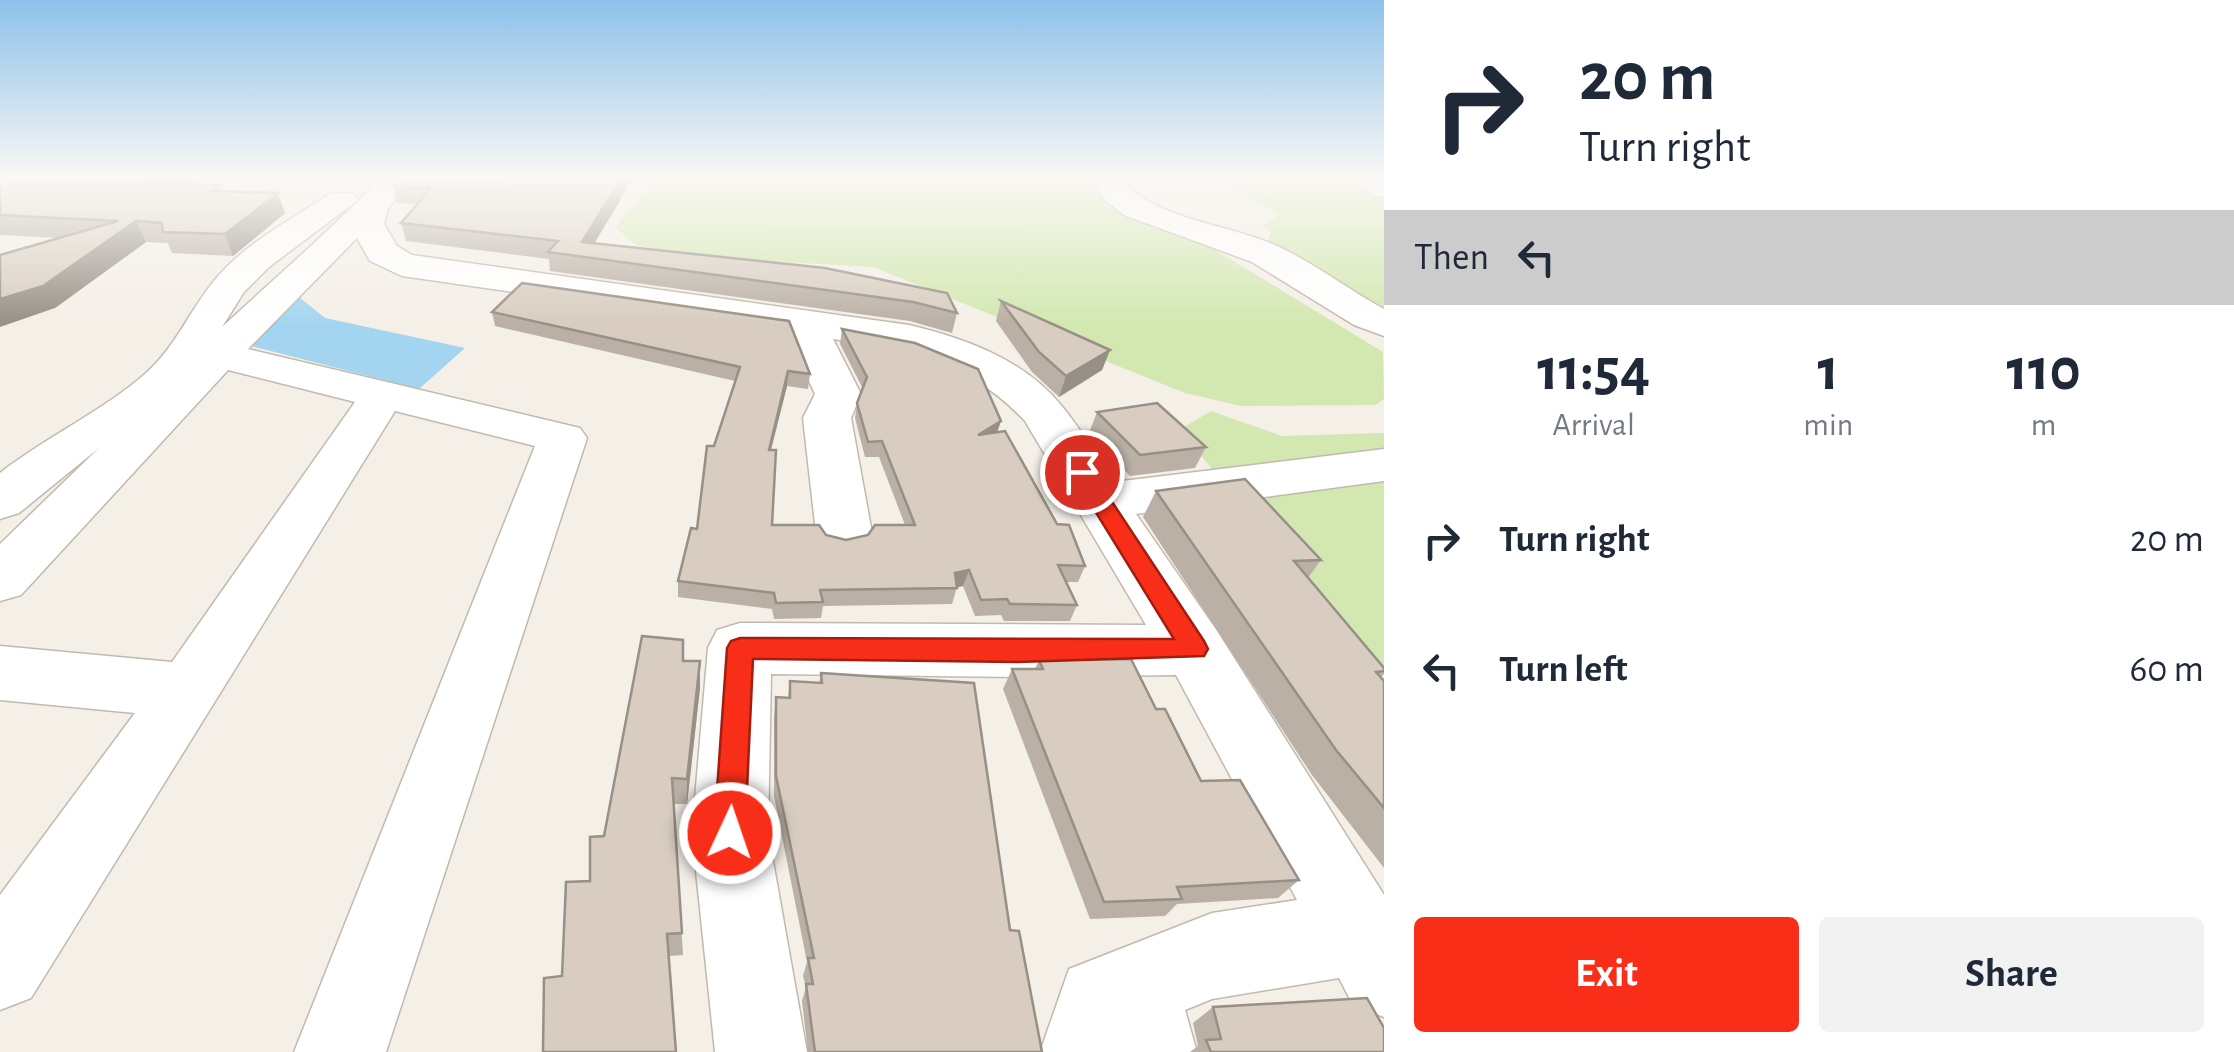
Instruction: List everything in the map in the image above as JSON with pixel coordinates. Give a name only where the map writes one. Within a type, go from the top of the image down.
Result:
[{"type":"street","points":[[0,502],[52,457],[174,372],[198,328],[233,282],[299,226]]},
{"type":"street","points":[[0,580],[347,226]]},
{"type":"street","points":[[368,226],[392,260],[420,270],[909,337],[950,349],[998,372],[1044,414],[1194,649],[1372,953],[1212,956],[1124,1030]]},
{"type":"street","points":[[1182,226],[1266,255],[1329,296],[1384,324]]},
{"type":"street","points":[[810,322],[813,344],[838,394],[827,418],[844,533]]},
{"type":"street","points":[[218,355],[563,438],[340,1052]]},
{"type":"street","points":[[0,968],[189,691],[383,394]]},
{"type":"street","points":[[1100,501],[1384,465]]},
{"type":"street","points":[[760,1052],[730,833],[740,648],[1018,652],[1194,649]]},
{"type":"street","points":[[0,673],[189,691]]},
{"type":"green space","points":[[1181,226],[1230,246],[1217,251],[1383,352],[1384,399],[1375,405],[1241,406],[1185,393],[873,267],[697,257],[637,245],[615,227]]},
{"type":"green space","points":[[1264,226],[1384,226],[1384,307],[1266,246],[1271,232]]},
{"type":"green space","points":[[1211,411],[1282,436],[1384,433],[1384,671],[1179,430]]},
{"type":"water","points":[[299,297],[325,318],[465,348],[419,389],[251,346]]},
{"type":"building","points":[[100,226],[129,226],[43,286],[0,299],[0,255]]},
{"type":"building","points":[[162,226],[235,226],[225,234],[163,232]]},
{"type":"building","points":[[428,226],[592,226],[582,242],[825,268],[947,293],[957,313],[913,302],[548,252],[558,241]]},
{"type":"building","points":[[522,283],[789,321],[810,374],[788,371],[769,450],[776,450],[772,525],[819,525],[826,535],[846,540],[868,535],[875,525],[915,525],[882,441],[868,442],[857,403],[867,377],[842,329],[915,343],[978,369],[1001,421],[978,435],[1005,431],[1057,524],[1069,525],[1085,566],[1058,565],[1077,605],[981,600],[969,570],[955,573],[957,588],[820,590],[823,602],[776,603],[774,593],[678,581],[691,528],[697,529],[707,446],[714,446],[740,367],[492,312]]},
{"type":"building","points":[[1001,301],[1110,350],[1066,376],[1039,352]]},
{"type":"building","points":[[1157,403],[1206,447],[1140,455],[1097,412]]},
{"type":"building","points":[[1245,479],[1321,560],[1294,561],[1384,668],[1376,672],[1384,681],[1384,808],[1336,750],[1156,491]]},
{"type":"building","points":[[642,636],[683,640],[683,661],[700,661],[687,779],[672,778],[682,933],[667,934],[676,1052],[543,1052],[544,978],[562,976],[566,882],[590,881],[590,837],[604,836]]},
{"type":"building","points":[[1131,659],[1156,709],[1165,709],[1201,781],[1240,780],[1299,880],[1177,887],[1182,899],[1104,902],[1012,669],[1043,669],[1039,660]]},
{"type":"building","points":[[821,673],[974,683],[1010,930],[1019,931],[1042,1052],[815,1052],[806,984],[813,984],[808,958],[814,958],[776,776],[776,697],[790,698],[790,681],[822,683]]},
{"type":"building","points":[[1367,998],[1384,1028],[1384,1052],[1211,1052],[1206,1040],[1221,1039],[1213,1007]]},
{"type":"route","points":[[730,833],[740,648],[1018,652],[1194,649],[1082,472]]}]
